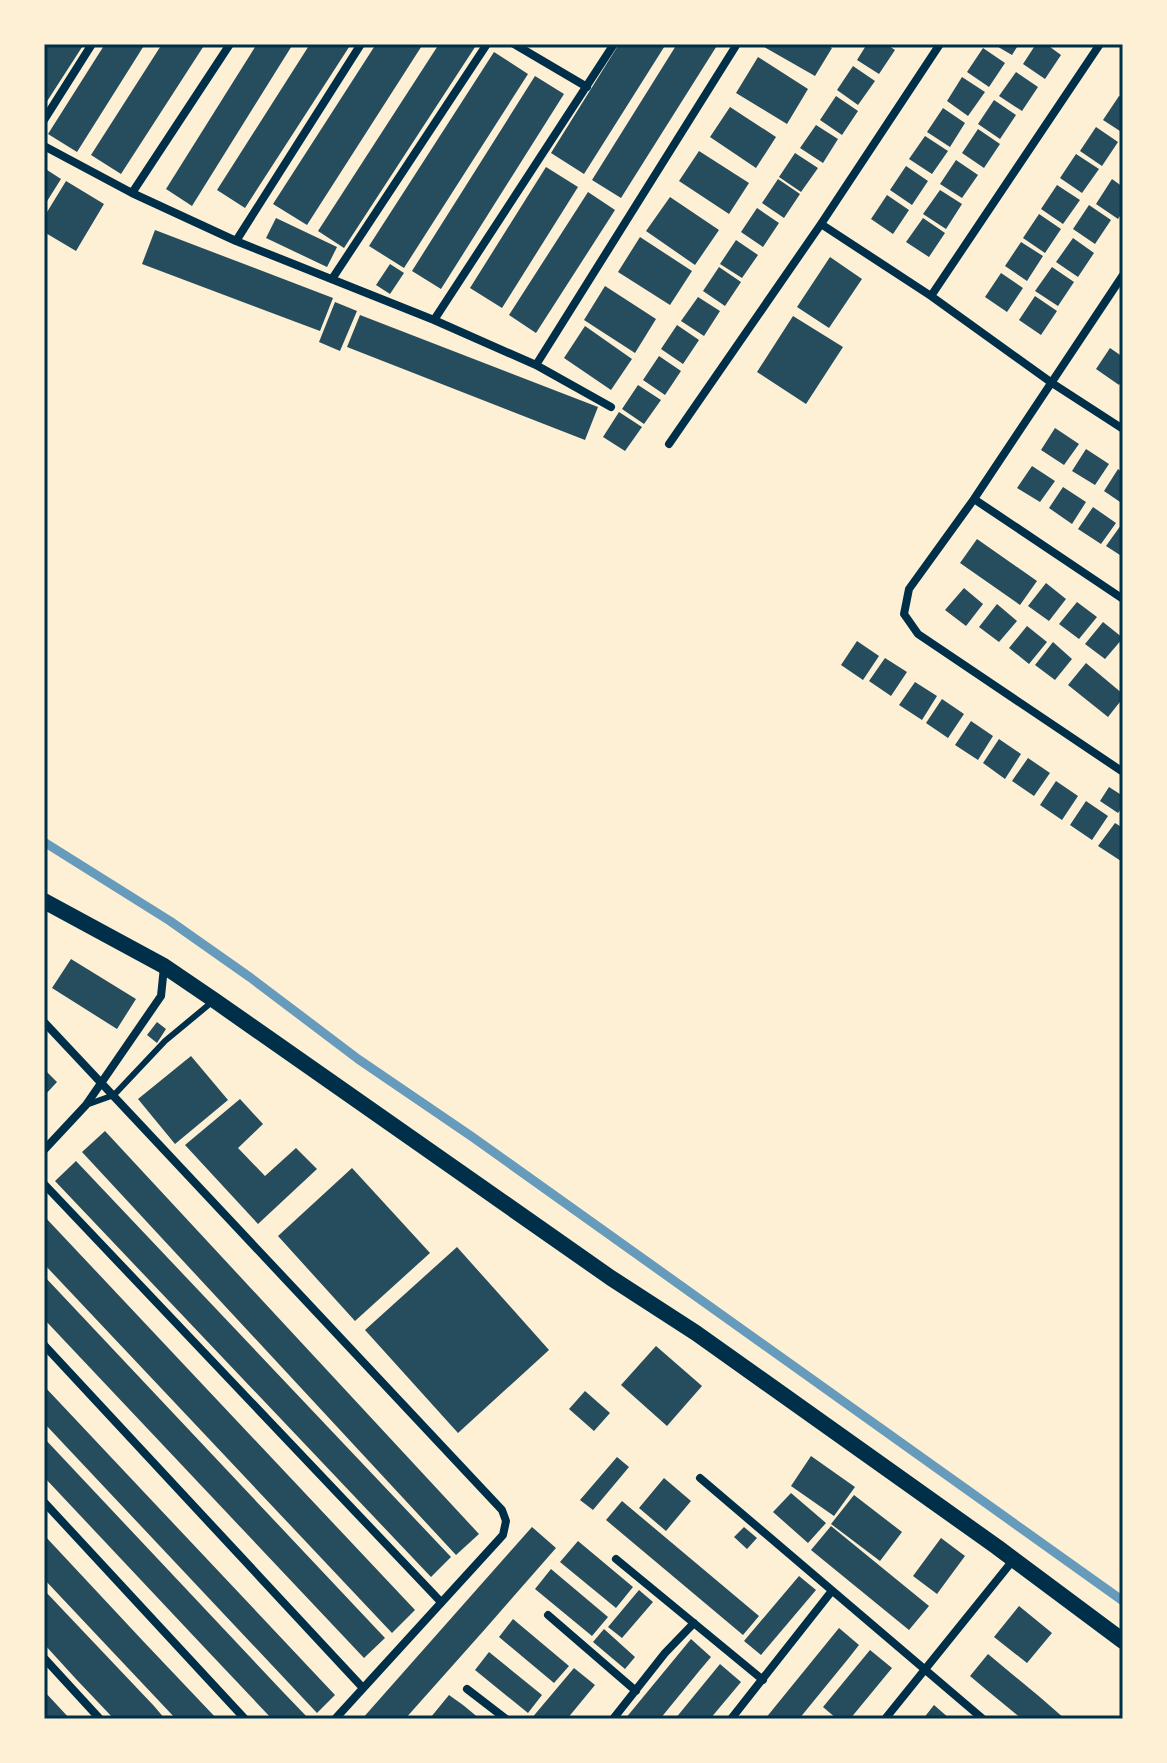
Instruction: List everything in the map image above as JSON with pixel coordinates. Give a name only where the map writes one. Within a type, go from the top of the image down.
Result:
[{"type":"main road","points":[[44,901],[164,966],[214,1000],[611,1278],[696,1333],[1014,1559],[1123,1641]]},
{"type":"street","points":[[44,120],[92,44]]},
{"type":"street","points":[[132,193],[230,44]]},
{"type":"street","points":[[236,241],[361,44]]},
{"type":"street","points":[[332,279],[487,44]]},
{"type":"street","points":[[514,44],[587,87]]},
{"type":"street","points":[[434,320],[614,44]]},
{"type":"street","points":[[536,365],[737,44]]},
{"type":"street","points":[[669,444],[821,224],[940,44]]},
{"type":"street","points":[[931,296],[1100,44]]},
{"type":"street","points":[[44,146],[132,193],[236,241],[434,320],[536,365],[611,407]]},
{"type":"street","points":[[821,224],[1123,429]]},
{"type":"street","points":[[1123,275],[974,499],[909,589],[904,614],[918,634],[1123,772]]},
{"type":"street","points":[[974,499],[1123,599]]},
{"type":"street","points":[[44,1150],[86,1105],[161,996],[164,966]]},
{"type":"street","points":[[44,1022],[502,1510],[506,1521],[503,1535],[335,1719]]},
{"type":"street","points":[[44,1184],[441,1602]]},
{"type":"street","points":[[44,1345],[363,1688]]},
{"type":"street","points":[[700,1478],[983,1719]]},
{"type":"street","points":[[44,1502],[245,1719]]},
{"type":"street","points":[[616,1559],[763,1680]]},
{"type":"street","points":[[885,1719],[1014,1559]]},
{"type":"street","points":[[731,1719],[831,1592]]},
{"type":"street","points":[[548,1615],[636,1691]]},
{"type":"street","points":[[613,1719],[665,1653],[694,1623]]},
{"type":"street","points":[[44,1658],[100,1719]]},
{"type":"street","points":[[467,1689],[506,1719]]},
{"type":"lane","points":[[86,1105],[114,1095],[165,1041],[214,1000]]},
{"type":"building","points":[[44,44],[84,44],[44,106]]},
{"type":"building","points":[[105,44],[145,44],[77,152],[48,134]]},
{"type":"building","points":[[162,44],[205,44],[121,174],[91,155]]},
{"type":"building","points":[[257,44],[293,44],[192,206],[166,189]]},
{"type":"building","points":[[310,44],[351,44],[245,208],[217,190]]},
{"type":"building","points":[[376,44],[423,44],[307,225],[273,204]]},
{"type":"building","points":[[439,44],[477,44],[344,248],[318,231]]},
{"type":"building","points":[[619,44],[666,44],[584,174],[551,153]]},
{"type":"building","points":[[677,44],[718,44],[621,198],[592,180]]},
{"type":"building","points":[[759,44],[825,44],[832,48],[815,76]]},
{"type":"building","points":[[867,44],[886,44],[895,50],[879,74],[857,60]]},
{"type":"building","points":[[993,44],[1019,44],[1012,55]]},
{"type":"building","points":[[1036,44],[1046,44],[1061,55],[1045,79],[1023,64]]},
{"type":"building","points":[[983,48],[1005,63],[989,87],[967,72]]},
{"type":"building","points":[[494,52],[528,74],[404,268],[369,246]]},
{"type":"building","points":[[758,57],[808,89],[787,124],[736,93]]},
{"type":"building","points":[[853,66],[875,81],[858,105],[837,90]]},
{"type":"building","points":[[1016,72],[1038,87],[1022,111],[999,96]]},
{"type":"building","points":[[535,76],[564,94],[441,289],[412,271]]},
{"type":"building","points":[[962,77],[985,92],[968,116],[947,101]]},
{"type":"building","points":[[836,96],[858,111],[842,135],[820,120]]},
{"type":"building","points":[[1119,96],[1123,98],[1123,133],[1103,120]]},
{"type":"building","points":[[994,100],[1016,115],[1000,139],[978,124]]},
{"type":"building","points":[[730,107],[776,137],[756,168],[710,137]]},
{"type":"building","points":[[943,108],[965,123],[950,147],[927,132]]},
{"type":"building","points":[[816,125],[838,139],[823,163],[800,148]]},
{"type":"building","points":[[1096,127],[1118,142],[1102,166],[1080,151]]},
{"type":"building","points":[[978,129],[1000,144],[984,168],[962,153]]},
{"type":"building","points":[[925,136],[948,151],[932,174],[909,159]]},
{"type":"building","points":[[699,151],[749,183],[729,214],[679,181]]},
{"type":"building","points":[[795,153],[818,168],[801,192],[779,177]]},
{"type":"building","points":[[1076,154],[1099,169],[1082,193],[1060,178]]},
{"type":"building","points":[[956,160],[978,175],[962,198],[940,184]]},
{"type":"building","points":[[906,166],[928,181],[912,205],[890,190]]},
{"type":"building","points":[[546,167],[578,187],[502,308],[470,288]]},
{"type":"building","points":[[44,168],[61,179],[44,206]]},
{"type":"building","points":[[778,179],[800,194],[784,218],[762,203]]},
{"type":"building","points":[[1112,179],[1123,187],[1123,211],[1118,219],[1096,204]]},
{"type":"building","points":[[66,181],[104,204],[76,251],[44,232],[44,217]]},
{"type":"building","points":[[1057,185],[1080,200],[1063,224],[1041,209]]},
{"type":"building","points":[[940,190],[962,204],[946,229],[923,214]]},
{"type":"building","points":[[588,192],[615,210],[536,333],[509,315]]},
{"type":"building","points":[[887,195],[909,210],[893,234],[871,219]]},
{"type":"building","points":[[670,197],[719,230],[695,265],[646,231]]},
{"type":"building","points":[[1089,205],[1111,220],[1095,244],[1073,229]]},
{"type":"building","points":[[757,208],[779,223],[763,247],[741,232]]},
{"type":"building","points":[[1039,214],[1061,229],[1045,253],[1023,238]]},
{"type":"building","points":[[276,218],[337,247],[327,267],[266,238]]},
{"type":"building","points":[[923,218],[945,233],[929,257],[906,242]]},
{"type":"building","points":[[155,230],[333,298],[320,331],[142,264]]},
{"type":"building","points":[[640,237],[692,271],[670,305],[618,272]]},
{"type":"building","points":[[1073,238],[1094,253],[1078,277],[1056,262]]},
{"type":"building","points":[[736,240],[758,255],[742,278],[720,264]]},
{"type":"building","points":[[1021,242],[1043,256],[1027,281],[1005,266]]},
{"type":"building","points":[[830,257],[862,279],[829,328],[797,307]]},
{"type":"building","points":[[390,264],[404,273],[390,294],[376,285]]},
{"type":"building","points":[[719,267],[741,282],[725,306],[703,291]]},
{"type":"building","points":[[1052,267],[1074,282],[1058,306],[1035,291]]},
{"type":"building","points":[[1001,273],[1023,288],[1007,312],[985,297]]},
{"type":"building","points":[[605,286],[656,319],[635,353],[584,320]]},
{"type":"building","points":[[1035,296],[1057,311],[1041,335],[1019,320]]},
{"type":"building","points":[[698,297],[720,311],[704,336],[681,321]]},
{"type":"building","points":[[335,302],[357,311],[340,351],[319,342]]},
{"type":"building","points":[[360,315],[598,407],[585,440],[347,347]]},
{"type":"building","points":[[793,316],[843,347],[806,404],[757,372]]},
{"type":"building","points":[[677,325],[699,340],[683,364],[661,349]]},
{"type":"building","points":[[585,326],[632,359],[611,390],[564,358]]},
{"type":"building","points":[[1110,348],[1123,357],[1123,378],[1119,385],[1096,369]]},
{"type":"building","points":[[659,356],[681,371],[665,395],[643,380]]},
{"type":"building","points":[[638,385],[661,400],[644,424],[622,409]]},
{"type":"building","points":[[619,412],[642,427],[625,451],[603,437]]},
{"type":"building","points":[[1055,428],[1079,444],[1064,465],[1041,450]]},
{"type":"building","points":[[1086,449],[1109,464],[1095,485],[1072,471]]},
{"type":"building","points":[[1032,466],[1055,481],[1040,502],[1017,488]]},
{"type":"building","points":[[1118,469],[1123,473],[1123,504],[1104,491]]},
{"type":"building","points":[[1063,487],[1086,502],[1072,524],[1049,508]]},
{"type":"building","points":[[1093,507],[1116,523],[1101,544],[1078,529]]},
{"type":"building","points":[[1123,526],[1123,557],[1106,546]]},
{"type":"building","points":[[977,539],[1037,581],[1020,605],[960,563]]},
{"type":"building","points":[[1046,583],[1066,599],[1049,621],[1028,606]]},
{"type":"building","points":[[964,588],[983,604],[966,626],[945,610]]},
{"type":"building","points":[[1077,602],[1097,617],[1079,639],[1059,624]]},
{"type":"building","points":[[997,604],[1017,621],[999,642],[979,627]]},
{"type":"building","points":[[1103,622],[1123,638],[1105,659],[1085,644]]},
{"type":"building","points":[[1027,626],[1047,642],[1029,664],[1009,648]]},
{"type":"building","points":[[857,641],[879,656],[863,680],[841,665]]},
{"type":"building","points":[[1053,642],[1072,659],[1055,680],[1035,665]]},
{"type":"building","points":[[885,658],[907,672],[891,696],[869,681]]},
{"type":"building","points":[[1086,663],[1123,694],[1108,717],[1068,685]]},
{"type":"building","points":[[915,682],[937,696],[922,720],[899,705]]},
{"type":"building","points":[[942,699],[964,714],[948,738],[926,723]]},
{"type":"building","points":[[971,721],[993,736],[978,760],[955,745]]},
{"type":"building","points":[[999,739],[1021,754],[1005,779],[983,763]]},
{"type":"building","points":[[1028,758],[1050,773],[1034,796],[1012,781]]},
{"type":"building","points":[[1056,781],[1078,796],[1062,820],[1040,805]]},
{"type":"building","points":[[1109,787],[1123,796],[1123,806],[1118,813],[1100,801]]},
{"type":"building","points":[[1086,801],[1108,816],[1092,840],[1070,825]]},
{"type":"building","points":[[1115,823],[1123,828],[1121,861],[1098,846]]},
{"type":"building","points":[[71,959],[136,999],[117,1029],[52,988]]},
{"type":"building","points":[[157,1022],[166,1029],[157,1043],[147,1035]]},
{"type":"building","points":[[191,1056],[228,1100],[175,1144],[138,1099]]},
{"type":"building","points":[[44,1069],[57,1082],[44,1096]]},
{"type":"building","points":[[240,1099],[263,1124],[238,1148],[265,1176],[296,1148],[317,1169],[258,1224],[185,1145]]},
{"type":"building","points":[[105,1131],[479,1534],[456,1555],[82,1152]]},
{"type":"building","points":[[76,1161],[451,1557],[431,1577],[55,1181]]},
{"type":"building","points":[[352,1168],[430,1253],[355,1321],[278,1236]]},
{"type":"building","points":[[44,1216],[415,1610],[392,1633],[44,1264]]},
{"type":"building","points":[[457,1247],[549,1350],[458,1433],[365,1330]]},
{"type":"building","points":[[44,1276],[385,1638],[364,1658],[44,1319]]},
{"type":"building","points":[[656,1346],[702,1386],[667,1426],[621,1385]]},
{"type":"building","points":[[44,1386],[335,1695],[317,1713],[44,1423]]},
{"type":"building","points":[[585,1391],[610,1413],[594,1431],[569,1409]]},
{"type":"building","points":[[44,1438],[309,1719],[272,1719],[203,1646],[44,1477]]},
{"type":"building","points":[[811,1456],[855,1487],[834,1516],[791,1486]]},
{"type":"building","points":[[617,1457],[629,1467],[593,1510],[580,1500]]},
{"type":"building","points":[[664,1478],[691,1501],[666,1531],[639,1508]]},
{"type":"building","points":[[791,1493],[826,1523],[808,1543],[773,1512]]},
{"type":"building","points":[[854,1495],[902,1532],[880,1561],[831,1524]]},
{"type":"building","points":[[622,1501],[759,1616],[743,1635],[606,1520]]},
{"type":"building","points":[[831,1526],[929,1606],[909,1630],[811,1550]]},
{"type":"building","points":[[532,1527],[556,1548],[486,1628],[405,1719],[362,1719]]},
{"type":"building","points":[[744,1527],[757,1538],[747,1549],[734,1537]]},
{"type":"building","points":[[44,1535],[217,1719],[176,1719],[44,1579]]},
{"type":"building","points":[[941,1538],[965,1556],[937,1594],[913,1576]]},
{"type":"building","points":[[578,1541],[633,1587],[616,1608],[560,1562]]},
{"type":"building","points":[[551,1569],[608,1617],[592,1636],[535,1589]]},
{"type":"building","points":[[799,1576],[816,1590],[761,1655],[744,1641]]},
{"type":"building","points":[[44,1590],[165,1719],[114,1719],[76,1679],[44,1644]]},
{"type":"building","points":[[639,1590],[653,1602],[622,1638],[608,1627]]},
{"type":"building","points":[[1019,1606],[1052,1633],[1027,1663],[994,1637]]},
{"type":"building","points":[[513,1619],[569,1666],[554,1683],[499,1637]]},
{"type":"building","points":[[839,1628],[859,1645],[848,1659],[799,1719],[765,1719]]},
{"type":"building","points":[[604,1629],[635,1657],[625,1669],[593,1642]]},
{"type":"building","points":[[691,1639],[711,1657],[660,1719],[625,1719]]},
{"type":"building","points":[[870,1650],[892,1668],[850,1719],[837,1719],[823,1707]]},
{"type":"building","points":[[489,1652],[542,1695],[528,1713],[475,1670]]},
{"type":"building","points":[[988,1654],[1065,1719],[1022,1719],[983,1687],[970,1676]]},
{"type":"building","points":[[720,1664],[741,1682],[710,1719],[675,1719]]},
{"type":"building","points":[[574,1668],[595,1685],[567,1719],[531,1719]]},
{"type":"building","points":[[44,1691],[70,1719],[44,1719]]},
{"type":"building","points":[[449,1695],[463,1705],[480,1719],[431,1717]]},
{"type":"building","points":[[934,1705],[950,1719],[923,1719]]},
{"type":"waterway","points":[[44,842],[170,921],[358,1059],[471,1136],[1123,1601]]}]
